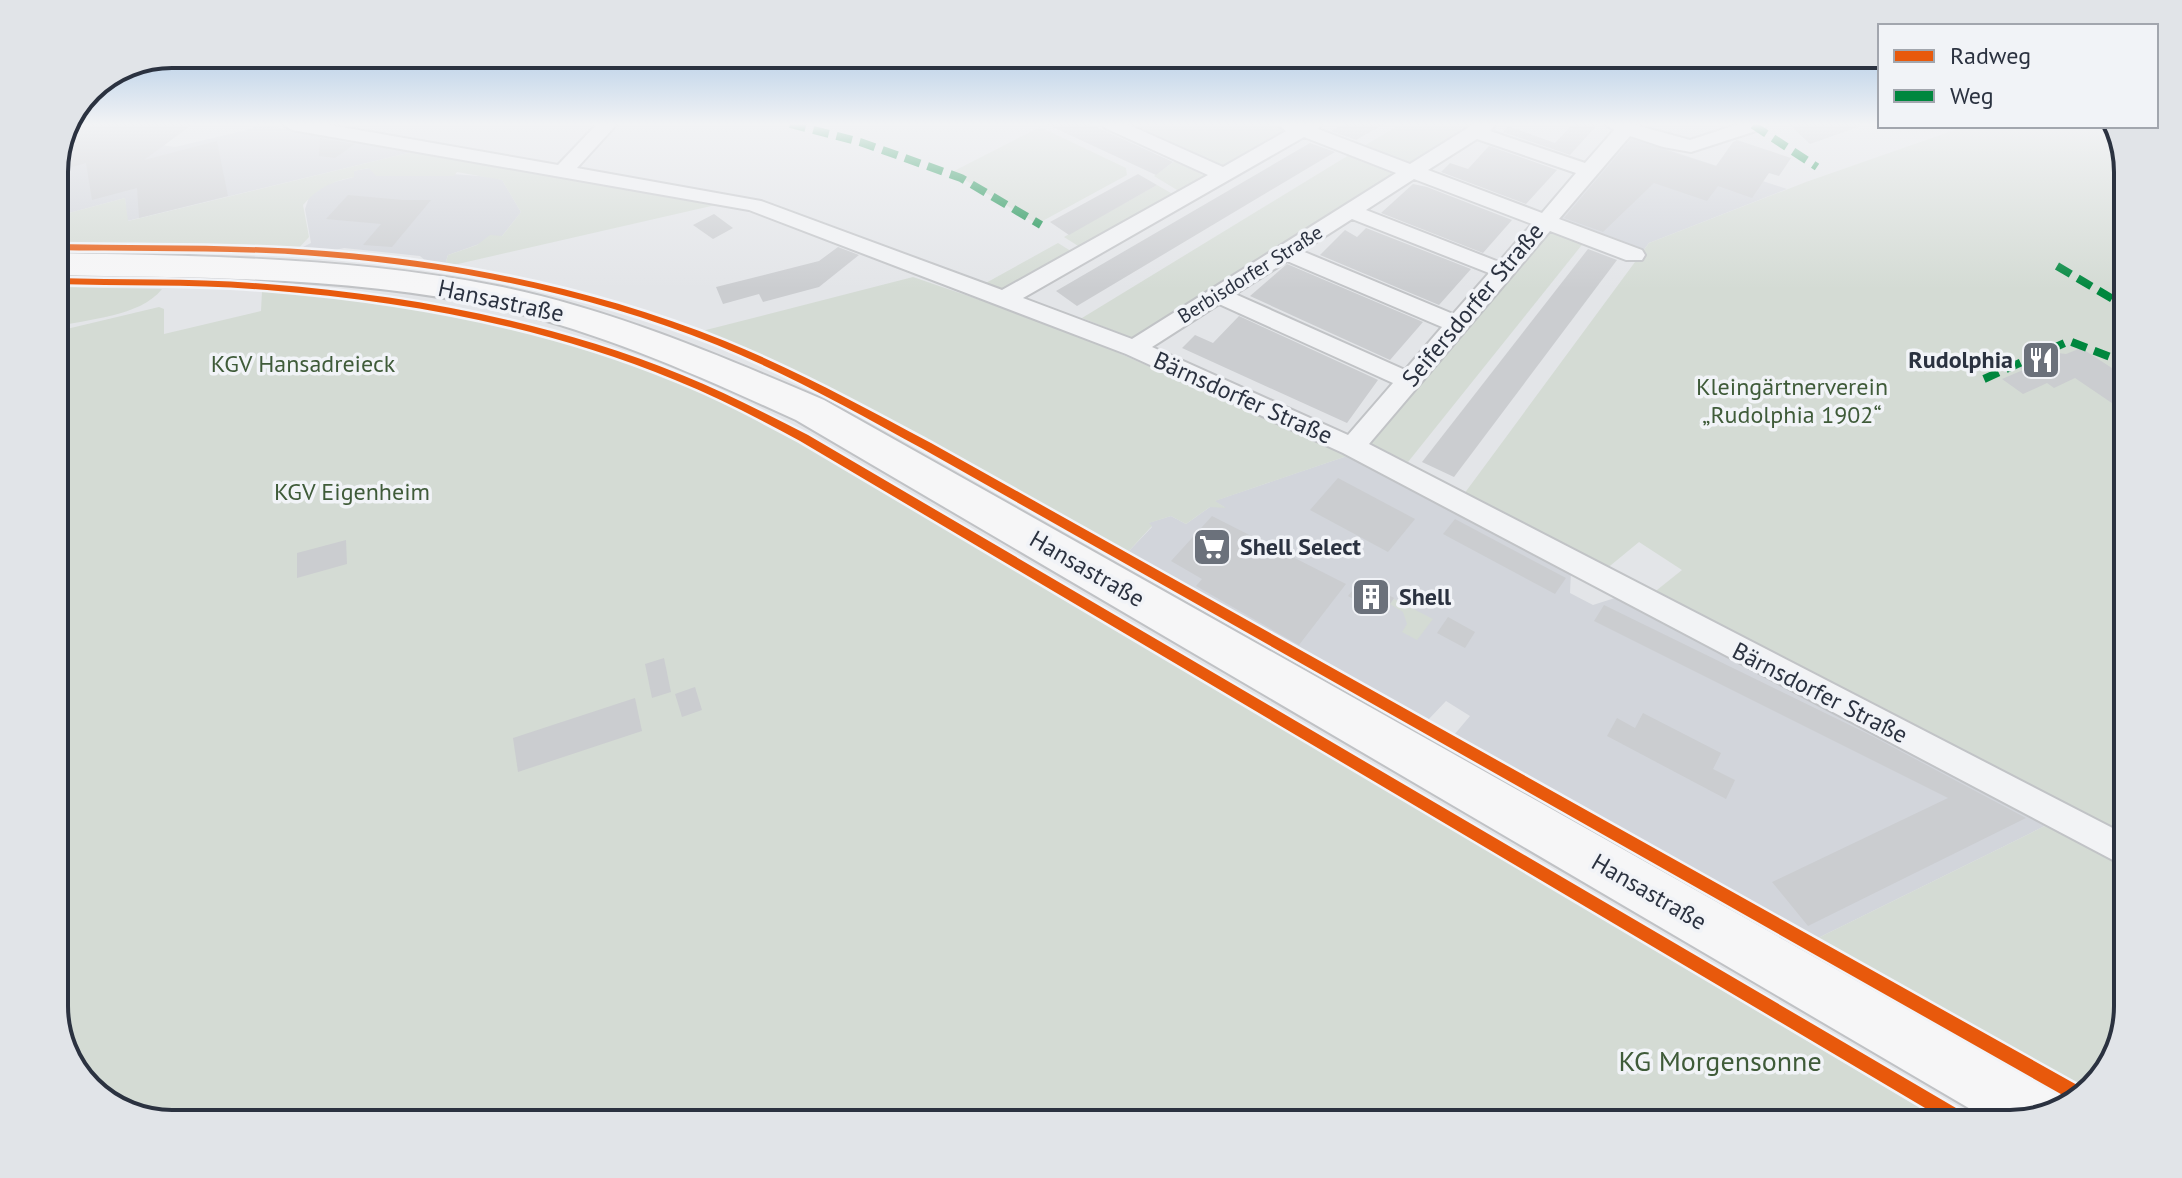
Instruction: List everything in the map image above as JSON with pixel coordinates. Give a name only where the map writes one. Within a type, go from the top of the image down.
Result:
[{"type":"main road","name":"Hansastraße","points":[[68,264],[276,269],[390,279],[560,313],[677,350],[810,410],[2026,1108]]},
{"type":"street","name":"Bärnsdorfer Straße","points":[[613,179],[754,205],[1134,348],[1352,447],[2114,846]]},
{"type":"street","points":[[1002,300],[1217,179]]},
{"type":"street","name":"Berbisdorfer Straße","points":[[1134,348],[1399,179]]},
{"type":"street","points":[[1433,179],[1634,255]]},
{"type":"street","name":"Seifersdorfer Straße","points":[[1352,447],[1582,179]]},
{"type":"street","points":[[1349,211],[1503,271]]},
{"type":"street","points":[[1284,252],[1458,325]]},
{"type":"street","points":[[1217,295],[1409,381]]},
{"type":"shaded area","points":[[68,179],[301,179],[127,221],[125,198],[68,213]]},
{"type":"shaded area","points":[[346,179],[499,179],[521,212],[502,236],[448,255],[446,261],[449,266],[428,263],[420,256],[344,248],[327,252],[297,250],[311,243],[305,209],[309,197],[327,184]]},
{"type":"shaded area","points":[[1593,179],[1757,179],[1787,189],[1649,243],[1643,251],[1559,219]]},
{"type":"shaded area","points":[[1350,455],[1571,571],[1570,593],[1593,605],[1618,597],[2053,822],[1816,939],[1454,735],[1470,716],[1446,701],[1428,720],[1127,553],[1152,527],[1148,523],[1171,516],[1186,524],[1210,507],[1224,507],[1214,501]]},
{"type":"green space","points":[[301,179],[347,179],[326,186],[303,205],[309,237],[297,250],[68,245],[68,213],[125,198],[128,221]]},
{"type":"green space","points":[[496,179],[572,179],[720,204],[449,266],[446,261],[448,255],[477,245],[490,235],[502,236],[521,212],[502,180]]},
{"type":"green space","points":[[963,179],[1120,179],[1037,224]]},
{"type":"green space","points":[[1159,179],[1204,179],[1182,193]]},
{"type":"green space","points":[[1310,179],[1389,179],[1135,339],[1082,318]]},
{"type":"green space","name":"Kleingärtnerverein „Rudolphia 1902“","points":[[1815,179],[2114,179],[2114,831],[1652,594],[1682,570],[1639,542],[1605,570],[1464,494],[1649,243]]},
{"type":"green space","points":[[1157,185],[1176,196],[1083,249],[1064,237]]},
{"type":"green space","points":[[1551,229],[1585,241],[1408,462],[1369,443]]},
{"type":"green space","points":[[1058,243],[1074,253],[1005,292],[984,284]]},
{"type":"green space","points":[[913,277],[1062,328],[1350,455],[1215,501],[1226,508],[1210,507],[1186,524],[1171,516],[1149,523],[1152,526],[1127,553],[865,406],[702,331]]},
{"type":"green space","points":[[68,287],[162,289],[140,306],[68,324]]},
{"type":"green space","points":[[262,291],[332,297],[474,319],[572,343],[628,362],[764,420],[1923,1110],[172,1110],[152,1108],[126,1099],[103,1084],[86,1064],[74,1039],[68,1013],[68,329],[159,307],[164,309],[164,334],[261,311]]},
{"type":"green space","points":[[1394,599],[1433,619],[1417,640],[1402,632],[1407,624],[1403,612],[1390,604]]},
{"type":"green space","points":[[2053,822],[2114,855],[2112,1026],[2096,1064],[2077,1085],[1816,939]]},
{"type":"building","points":[[89,179],[225,179],[228,196],[139,218],[137,188],[92,200]]},
{"type":"building","points":[[1129,179],[1147,179],[1157,185],[1069,235],[1050,222]]},
{"type":"building","points":[[1248,179],[1290,179],[1077,306],[1056,291]]},
{"type":"building","points":[[1460,179],[1549,179],[1526,204]]},
{"type":"building","points":[[1597,179],[1765,179],[1752,198],[1718,186],[1707,201],[1654,183],[1603,232],[1564,218]]},
{"type":"building","points":[[1413,184],[1512,220],[1483,253],[1381,213]]},
{"type":"building","points":[[348,195],[431,200],[392,247],[363,245],[381,224],[326,219]]},
{"type":"building","points":[[714,214],[733,228],[713,239],[693,225]]},
{"type":"building","points":[[1366,228],[1471,269],[1439,305],[1320,255],[1345,230],[1357,237]]},
{"type":"building","points":[[838,247],[859,255],[819,287],[763,302],[759,294],[723,304],[716,287],[819,261]]},
{"type":"building","points":[[1588,249],[1617,260],[1454,477],[1422,462]]},
{"type":"building","points":[[1287,264],[1423,322],[1390,360],[1250,296]]},
{"type":"building","points":[[1239,316],[1378,380],[1347,423],[1182,348],[1195,335],[1213,343]]},
{"type":"building","points":[[2081,348],[2114,369],[2114,404],[2075,378],[2054,388],[2047,383],[2023,394],[2002,379],[2023,370],[2017,366],[2049,352],[2066,354]]},
{"type":"building","points":[[1338,478],[1415,519],[1388,552],[1310,510]]},
{"type":"building","name":"Shell","points":[[1212,516],[1346,584],[1299,645],[1196,586],[1202,579],[1171,561]]},
{"type":"building","points":[[1455,519],[1566,578],[1555,594],[1443,534]]},
{"type":"building","points":[[346,540],[347,564],[297,578],[297,553]]},
{"type":"building","name":"Shell","points":[[1361,580],[1394,598],[1382,615],[1348,596]]},
{"type":"building","points":[[1604,605],[1872,736],[2026,818],[1808,926],[1772,882],[1948,798],[1594,621]]},
{"type":"building","points":[[1448,617],[1475,632],[1465,648],[1437,633]]},
{"type":"building","points":[[664,658],[671,692],[652,698],[645,664]]},
{"type":"building","points":[[695,687],[702,710],[682,717],[675,694]]},
{"type":"building","points":[[635,698],[642,731],[518,772],[513,738]]},
{"type":"building","points":[[1643,713],[1721,753],[1713,769],[1735,780],[1726,799],[1607,736],[1617,718],[1635,728]]},
{"type":"marked path","points":[[963,179],[1041,225]]},
{"type":"marked path","points":[[2057,266],[2114,300]]},
{"type":"marked path","points":[[1984,379],[2069,341],[2114,358]]},
{"type":"cycle path","points":[[68,247],[293,252],[427,265],[577,295],[721,343],[800,379],[927,446],[2070,1090]]},
{"type":"cycle path","points":[[68,281],[266,287],[406,303],[544,332],[677,377],[742,405],[804,438],[1943,1110]]},
{"type":"place","name":"Rudolphia","points":[[2041,360]]},
{"type":"place","name":"Shell Select","points":[[1212,547]]},
{"type":"place","name":"Shell","points":[[1371,597]]},
{"type":"park label","name":"KGV Hansadreieck","points":[[303,364]]},
{"type":"park label","name":"KGV Eigenheim","points":[[352,492]]},
{"type":"park label","name":"KG Morgensonne","points":[[1720,1061]]}]
